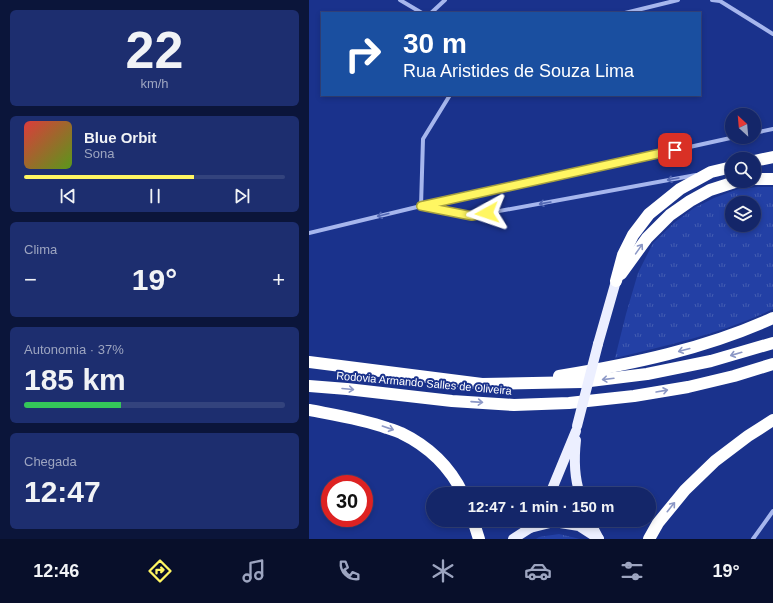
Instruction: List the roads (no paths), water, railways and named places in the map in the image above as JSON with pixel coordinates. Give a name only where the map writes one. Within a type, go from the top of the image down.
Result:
[{"type":"highway","points":[[761,160],[773,157]]},
{"type":"highway","points":[[616,281],[623,255],[633,235],[649,214],[680,189],[711,172],[725,169]]},
{"type":"highway","points":[[761,179],[773,179]]},
{"type":"highway","points":[[616,281],[647,238],[670,215],[690,201],[711,190],[725,185]]},
{"type":"highway","points":[[517,384],[617,366],[685,350],[741,331],[773,318]]},
{"type":"highway","name":"Rodovia Armando Salles de Oliveira","points":[[309,362],[482,384],[582,382],[647,374],[711,362],[773,343]]},
{"type":"highway","name":"Rodovia Armando Salles de Oliveira","points":[[309,386],[514,405],[569,403],[634,396],[688,387],[734,376],[773,364]]},
{"type":"highway","points":[[309,410],[376,424],[400,432],[422,445],[442,463],[459,487]]},
{"type":"highway","points":[[649,539],[658,523],[685,490],[715,461],[748,436],[773,420]]},
{"type":"highway","points":[[475,527],[479,539]]},
{"type":"main road","points":[[578,487],[574,459],[577,429],[598,344],[616,281]]},
{"type":"main road","points":[[553,487],[577,429]]},
{"type":"main road","points":[[513,539],[529,527]]},
{"type":"main road","points":[[581,527],[599,539]]},
{"type":"main road","points":[[593,527],[599,539]]},
{"type":"street","points":[[401,0],[420,12]]},
{"type":"street","points":[[432,12],[445,0]]},
{"type":"street","points":[[629,12],[678,0]]},
{"type":"street","points":[[712,0],[719,1],[773,34]]},
{"type":"street","points":[[421,206],[423,138],[449,96]]},
{"type":"street","points":[[761,132],[773,129]]},
{"type":"street","points":[[309,233],[421,206],[725,139]]},
{"type":"street","points":[[421,206],[472,216],[711,172]]},
{"type":"street","points":[[753,539],[773,511]]}]
